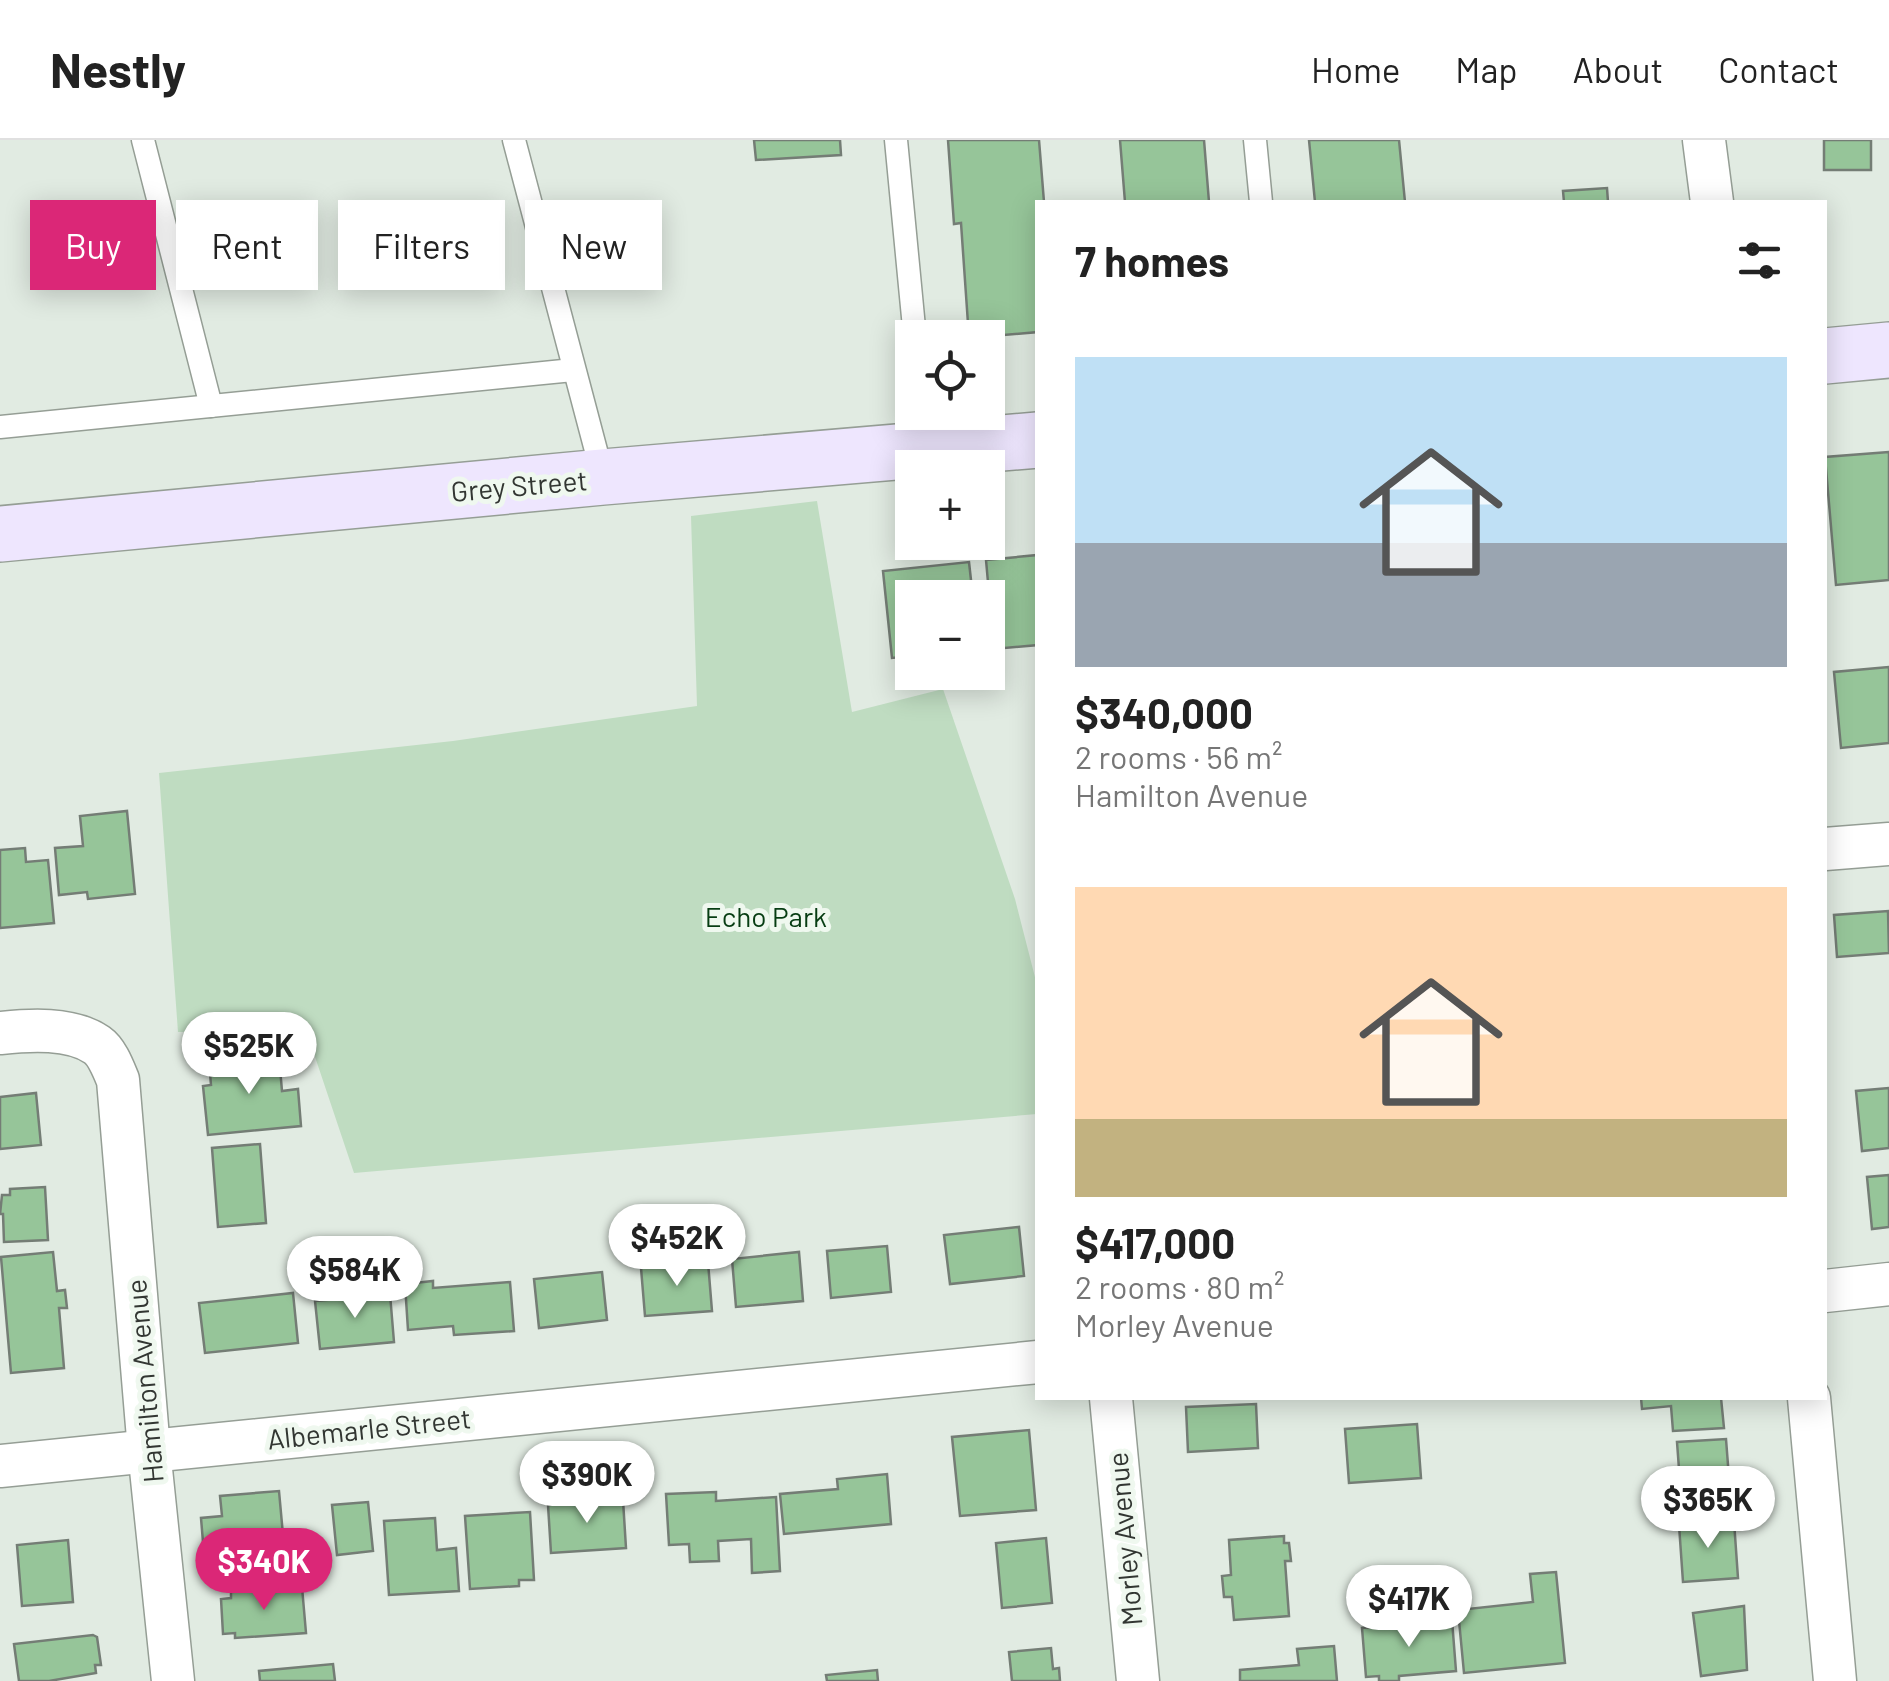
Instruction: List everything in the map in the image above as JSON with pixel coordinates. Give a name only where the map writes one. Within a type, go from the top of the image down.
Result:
[{"type":"street","points":[[1704,140],[1712,200]]},
{"type":"street","points":[[1827,356],[1889,350]]},
{"type":"street","name":"Grey Street","points":[[0,534],[926,442],[1035,440]]},
{"type":"street","points":[[1827,849],[1889,844]]},
{"type":"street","name":"Hamilton Avenue","points":[[0,1033],[54,1032],[76,1036],[99,1046],[118,1080],[149,1450],[174,1681]]},
{"type":"street","points":[[1827,1291],[1889,1284]]},
{"type":"street","name":"Albemarle Street","points":[[0,1466],[1035,1362]]},
{"type":"street","name":"Morley Avenue","points":[[1111,1400],[1138,1681]]},
{"type":"street","points":[[1809,1400],[1835,1681]]},
{"type":"lane","points":[[143,140],[212,406]]},
{"type":"lane","points":[[514,140],[602,477]]},
{"type":"lane","points":[[896,140],[914,320]]},
{"type":"lane","points":[[1255,140],[1261,200]]},
{"type":"lane","points":[[0,427],[572,370]]},
{"type":"green space","name":"Echo Park","points":[[817,501],[852,712],[943,690],[1015,899],[1035,977],[1035,1114],[354,1173],[306,1030],[178,1032],[159,773],[453,741],[697,706],[691,516]]},
{"type":"building","points":[[754,140],[840,140],[841,155],[756,160]]},
{"type":"building","points":[[948,140],[1039,140],[1044,200],[1035,200],[1035,332],[1005,335],[1005,320],[968,320],[961,223],[954,224]]},
{"type":"building","points":[[1120,140],[1204,140],[1209,200],[1125,200]]},
{"type":"building","points":[[1309,140],[1399,140],[1405,200],[1315,200]]},
{"type":"building","points":[[1824,140],[1871,140],[1871,170],[1824,170]]},
{"type":"building","points":[[1607,188],[1608,200],[1564,200],[1563,191]]},
{"type":"building","points":[[1889,452],[1889,580],[1836,585],[1827,457]]},
{"type":"building","points":[[1035,555],[1035,645],[1005,648],[1005,580],[988,580],[986,560]]},
{"type":"building","points":[[969,562],[971,580],[895,580],[892,658],[883,571]]},
{"type":"building","points":[[1889,667],[1889,743],[1841,748],[1834,672]]},
{"type":"building","points":[[127,811],[135,894],[88,899],[87,892],[59,895],[55,848],[83,846],[80,816]]},
{"type":"building","points":[[25,848],[26,862],[48,860],[54,923],[0,928],[0,850]]},
{"type":"building","points":[[1888,911],[1889,953],[1837,957],[1834,915]]},
{"type":"building","points":[[279,1056],[282,1091],[298,1089],[301,1126],[208,1135],[203,1086],[211,1085],[209,1062]]},
{"type":"building","points":[[1889,1088],[1889,1148],[1862,1151],[1856,1091]]},
{"type":"building","points":[[36,1093],[41,1145],[0,1149],[0,1097]]},
{"type":"building","points":[[260,1144],[266,1223],[218,1227],[212,1148]]},
{"type":"building","points":[[1889,1175],[1889,1227],[1872,1229],[1867,1177]]},
{"type":"building","points":[[45,1187],[48,1240],[4,1242],[2,1195],[10,1195],[10,1189]]},
{"type":"building","points":[[1019,1227],[1024,1276],[950,1284],[944,1235]]},
{"type":"building","points":[[887,1246],[891,1292],[831,1298],[827,1251]]},
{"type":"building","points":[[53,1252],[57,1291],[65,1290],[67,1308],[59,1308],[64,1368],[11,1373],[1,1257]]},
{"type":"building","points":[[799,1252],[803,1301],[736,1307],[732,1259]]},
{"type":"building","points":[[708,1262],[712,1311],[645,1316],[641,1268]]},
{"type":"building","points":[[602,1272],[607,1320],[539,1328],[534,1279]]},
{"type":"building","points":[[433,1281],[433,1288],[510,1282],[514,1331],[454,1335],[453,1326],[408,1330],[405,1284]]},
{"type":"building","points":[[293,1293],[298,1343],[205,1353],[199,1303]]},
{"type":"building","points":[[390,1294],[394,1342],[320,1349],[315,1301]]},
{"type":"building","points":[[1641,1400],[1721,1400],[1724,1428],[1673,1431],[1671,1406],[1642,1409]]},
{"type":"building","points":[[1256,1404],[1258,1448],[1188,1452],[1186,1407]]},
{"type":"building","points":[[1417,1424],[1421,1478],[1349,1483],[1345,1429]]},
{"type":"building","points":[[1029,1430],[1036,1510],[960,1516],[952,1437]]},
{"type":"building","points":[[1726,1439],[1730,1491],[1713,1493],[1714,1500],[1689,1502],[1688,1496],[1681,1496],[1677,1442]]},
{"type":"building","points":[[887,1474],[891,1524],[784,1534],[780,1494],[838,1489],[837,1479]]},
{"type":"building","points":[[279,1491],[283,1535],[203,1542],[201,1518],[222,1516],[220,1496]]},
{"type":"building","points":[[716,1492],[716,1501],[776,1497],[780,1571],[752,1573],[751,1539],[718,1541],[719,1561],[690,1562],[689,1544],[669,1545],[666,1494]]},
{"type":"building","points":[[623,1500],[626,1548],[551,1553],[548,1505]]},
{"type":"building","points":[[368,1502],[373,1551],[337,1555],[332,1505]]},
{"type":"building","points":[[530,1512],[534,1580],[519,1580],[519,1586],[470,1589],[465,1516]]},
{"type":"building","points":[[435,1518],[437,1550],[456,1548],[459,1591],[389,1595],[384,1521]]},
{"type":"building","points":[[1734,1521],[1738,1578],[1683,1582],[1679,1525]]},
{"type":"building","points":[[1284,1536],[1291,1561],[1285,1561],[1289,1616],[1234,1620],[1232,1597],[1224,1597],[1222,1576],[1231,1575],[1229,1540]]},
{"type":"building","points":[[1046,1538],[1052,1603],[1002,1608],[996,1543]]},
{"type":"building","points":[[68,1540],[73,1602],[22,1606],[17,1545]]},
{"type":"building","points":[[1556,1572],[1565,1663],[1464,1673],[1458,1610],[1533,1602],[1530,1574]]},
{"type":"building","points":[[302,1587],[306,1633],[235,1638],[235,1633],[223,1634],[221,1599],[231,1598],[231,1592]]},
{"type":"building","points":[[1744,1606],[1747,1670],[1701,1676],[1693,1613]]},
{"type":"building","points":[[1452,1620],[1456,1671],[1399,1676],[1399,1681],[1366,1677],[1362,1628]]},
{"type":"building","points":[[97,1637],[101,1665],[95,1665],[96,1673],[49,1681],[19,1681],[14,1644]]},
{"type":"building","points":[[1334,1646],[1337,1681],[1240,1681],[1240,1670],[1299,1665],[1297,1649]]},
{"type":"building","points":[[1051,1648],[1053,1669],[1059,1668],[1060,1681],[1012,1681],[1009,1652]]},
{"type":"building","points":[[333,1664],[335,1681],[260,1681],[259,1671]]},
{"type":"building","points":[[877,1670],[878,1681],[827,1681],[826,1675]]}]
